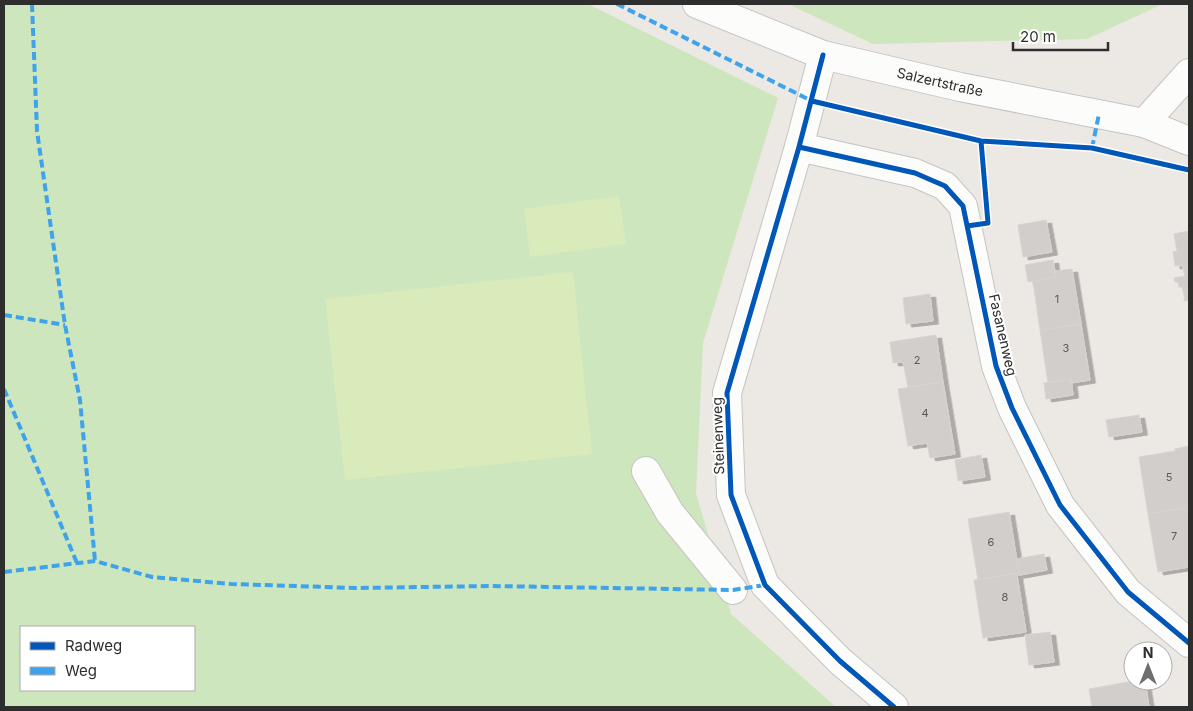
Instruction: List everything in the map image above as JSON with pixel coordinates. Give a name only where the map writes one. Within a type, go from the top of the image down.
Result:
[{"type":"street","name":"Salzertstraße","points":[[697,4],[823,55],[960,87],[1144,123],[1189,141]]},
{"type":"street","name":"Steinenweg","points":[[823,55],[799,147],[727,393],[731,495],[765,585],[840,660],[894,707]]},
{"type":"street","points":[[1144,123],[1189,73]]},
{"type":"street","name":"Fasanenweg","points":[[799,147],[915,173],[945,186],[963,206],[996,366],[1012,408],[1060,504],[1128,592],[1189,644]]},
{"type":"street","points":[[646,471],[670,513],[733,590]]},
{"type":"green space","points":[[4,4],[588,4],[778,98],[703,343],[696,493],[731,614],[836,707],[4,707]]},
{"type":"green space","points":[[788,4],[1163,4],[1087,39],[873,44]]},
{"type":"green space","points":[[619,196],[626,244],[530,257],[524,209]]},
{"type":"green space","points":[[573,272],[592,454],[345,480],[325,299]]},
{"type":"building","points":[[1046,220],[1052,252],[1023,257],[1018,225]]},
{"type":"building","points":[[1189,231],[1189,300],[1184,301],[1182,287],[1179,287],[1178,282],[1175,282],[1174,278],[1185,276],[1182,265],[1175,266],[1173,252],[1177,251],[1174,234]]},
{"type":"building","points":[[1053,260],[1056,277],[1028,282],[1025,265]]},
{"type":"building","points":[[1072,269],[1081,324],[1040,330],[1033,281],[1056,277],[1055,271]]},
{"type":"building","points":[[930,294],[933,321],[906,324],[903,298]]},
{"type":"building","points":[[1081,324],[1090,380],[1071,383],[1071,379],[1048,383],[1040,330]]},
{"type":"building","points":[[936,335],[943,382],[908,387],[903,362],[893,363],[890,342]]},
{"type":"building","points":[[1071,379],[1073,395],[1046,399],[1044,383]]},
{"type":"building","points":[[943,382],[955,454],[930,458],[927,443],[908,446],[898,389]]},
{"type":"building","points":[[1139,415],[1142,432],[1109,437],[1106,420]]},
{"type":"building","points":[[1189,446],[1189,507],[1148,514],[1139,457],[1175,451],[1175,449]]},
{"type":"building","points":[[981,455],[985,477],[958,481],[955,460]]},
{"type":"building","points":[[1189,507],[1189,567],[1158,572],[1148,514]]},
{"type":"building","points":[[1009,512],[1019,573],[978,580],[968,519]]},
{"type":"building","points":[[1044,554],[1047,570],[1020,575],[1017,559]]},
{"type":"building","points":[[1019,573],[1020,575],[1017,575],[1026,632],[983,638],[974,580]]},
{"type":"building","points":[[1050,632],[1054,662],[1029,665],[1025,635]]},
{"type":"building","points":[[1123,683],[1123,691],[1147,691],[1149,707],[1092,707],[1089,689]]},
{"type":"marked path","points":[[32,4],[37,131],[65,325],[80,400],[95,561]]},
{"type":"marked path","points":[[617,4],[814,102]]},
{"type":"marked path","points":[[1092,148],[1099,114]]},
{"type":"marked path","points":[[4,315],[65,325]]},
{"type":"marked path","points":[[4,389],[77,563]]},
{"type":"marked path","points":[[4,572],[95,561],[152,577],[231,584],[356,588],[491,586],[733,590],[765,585]]},
{"type":"cycle path","points":[[823,55],[799,147],[727,393],[731,495],[765,585],[840,661],[894,707]]},
{"type":"cycle path","points":[[812,101],[981,141],[1092,148],[1189,170]]},
{"type":"cycle path","points":[[967,226],[988,223],[981,141]]},
{"type":"cycle path","points":[[799,147],[915,173],[945,186],[963,206],[996,366],[1012,408],[1060,505],[1128,592],[1189,643]]}]
